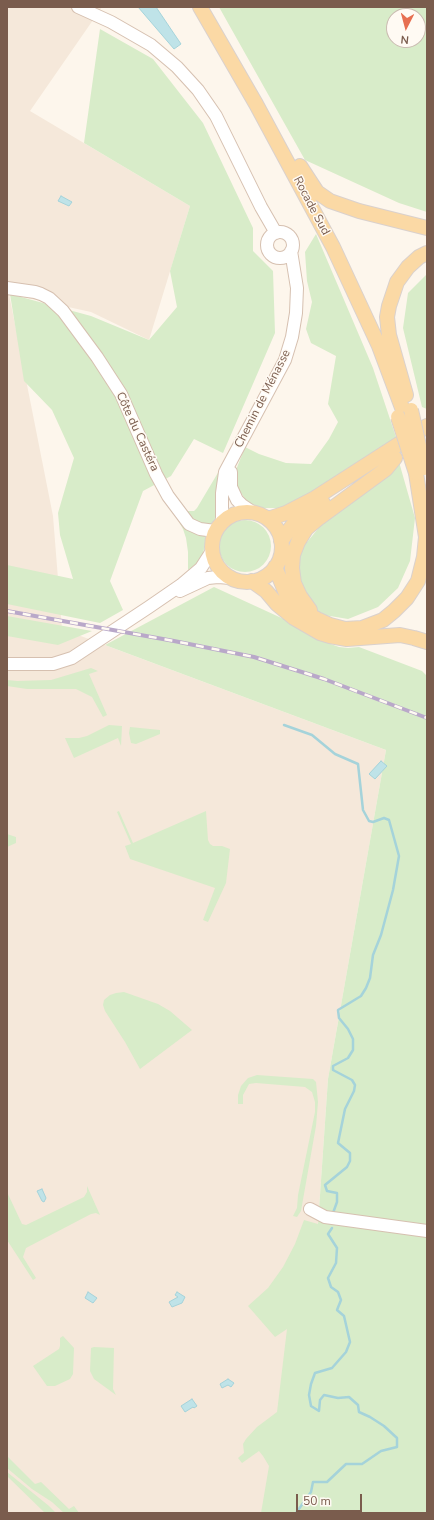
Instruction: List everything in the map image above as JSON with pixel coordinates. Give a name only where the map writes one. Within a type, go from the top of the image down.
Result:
[{"type":"main road","name":"Rocade Sud","points":[[200,7],[311,203],[364,311],[404,413]]},
{"type":"main road","points":[[207,7],[233,49],[286,145],[317,192],[330,201],[345,207],[427,228]]},
{"type":"main road","points":[[275,567],[286,596],[296,607],[330,625],[345,629],[362,628],[383,620],[407,598],[418,581],[424,557],[426,537],[422,474],[404,413],[396,358],[387,317],[391,297],[397,282],[408,266],[419,257],[427,253]]},
{"type":"main road","points":[[268,519],[286,513],[315,498],[427,426]]},
{"type":"main road","points":[[281,541],[298,519],[427,439]]},
{"type":"main road","points":[[317,619],[300,596],[294,583],[292,568],[293,555],[298,542],[306,530],[319,518],[386,469],[395,458]]},
{"type":"main road","points":[[243,512],[254,513],[268,519],[274,525],[281,541],[279,559],[269,574],[261,579],[241,581],[230,578],[221,571],[215,562],[212,551],[212,541],[219,527],[232,516],[243,512]]},
{"type":"main road","points":[[252,581],[266,591],[277,604],[294,618],[320,633],[347,638],[400,635],[427,642]]},
{"type":"street","points":[[78,7],[132,33],[151,45],[177,67],[198,90],[214,112],[261,207],[273,235]]},
{"type":"street","points":[[279,258],[284,257],[291,252],[293,243],[289,236],[283,233],[273,235],[267,242],[268,249],[272,255],[279,258],[297,288]]},
{"type":"street","name":"Chemin de Ménasse","points":[[219,527],[222,493],[226,472],[285,360],[292,337],[295,324],[297,288],[291,252]]},
{"type":"street","name":"Côte du Castéra","points":[[7,288],[41,294],[49,298],[63,311],[121,394],[156,474],[168,496],[189,524],[200,529],[219,527]]},
{"type":"street","name":"Chemin de Ménasse","points":[[231,461],[230,478],[234,494],[242,505],[254,513]]},
{"type":"street","points":[[7,664],[53,664],[65,660],[181,585],[201,568],[212,551]]},
{"type":"street","points":[[149,607],[208,578],[230,578]]},
{"type":"street","points":[[310,1209],[325,1217],[427,1231]]},
{"type":"shaded area","points":[[7,7],[102,7],[30,111],[190,206],[149,340],[91,312],[9,294],[53,516],[62,629],[386,750],[328,1079],[318,1224],[282,1513],[7,1513]]},
{"type":"green space","points":[[219,7],[427,7],[427,212],[399,203],[305,160]]},
{"type":"green space","points":[[100,29],[153,59],[203,123],[253,228],[253,251],[273,271],[275,333],[223,453],[194,439],[171,476],[143,491],[110,581],[123,610],[100,623],[7,604],[7,565],[73,579],[60,535],[58,513],[74,458],[52,410],[24,381],[10,294],[91,316],[149,340],[177,307],[170,271],[190,206],[84,143]]},
{"type":"green space","points":[[316,234],[373,368],[396,437],[300,502],[278,508],[262,508],[247,502],[238,488],[236,470],[245,447],[259,454],[286,463],[311,464],[329,439],[338,422],[328,404],[336,356],[311,343],[306,329],[312,302],[307,281],[305,252]]},
{"type":"green space","points":[[427,274],[427,409],[422,407],[403,328],[408,293]]},
{"type":"green space","points":[[399,462],[415,518],[410,561],[398,588],[378,607],[348,619],[318,614],[298,596],[296,566],[303,547],[331,513]]},
{"type":"green space","points":[[219,471],[218,514],[211,525],[203,527],[186,516],[187,511],[194,511],[197,508]]},
{"type":"green space","points":[[240,520],[250,520],[260,524],[267,531],[271,541],[271,551],[267,561],[260,568],[250,572],[240,572],[230,568],[223,561],[219,551],[219,541],[223,531],[230,524]]},
{"type":"green space","points":[[179,522],[207,534],[202,559],[188,570],[186,538]]},
{"type":"green space","points":[[214,587],[288,621],[317,639],[339,647],[359,647],[422,671],[427,676],[427,1513],[261,1513],[269,1466],[259,1451],[242,1463],[238,1458],[244,1453],[243,1444],[246,1439],[257,1427],[277,1412],[287,1329],[275,1337],[248,1306],[268,1288],[283,1267],[295,1244],[304,1220],[318,1224],[328,1079],[386,750],[105,645]]},
{"type":"green space","points":[[7,616],[92,631],[58,645],[7,636]]},
{"type":"green space","points":[[91,668],[98,671],[89,674],[107,715],[103,717],[92,697],[76,689],[27,689],[7,686],[7,680],[51,680]]},
{"type":"green space","points":[[109,725],[122,726],[121,746],[118,738],[74,758],[65,738],[79,738],[87,736]]},
{"type":"green space","points":[[130,727],[160,730],[160,734],[136,744],[131,743],[129,733]]},
{"type":"green space","points":[[119,811],[133,843],[206,811],[208,840],[210,844],[213,846],[222,846],[230,849],[226,883],[208,922],[203,920],[215,888],[130,859],[125,846],[131,844],[117,812]]},
{"type":"green space","points":[[7,834],[16,837],[16,843],[7,847]]},
{"type":"green space","points":[[124,992],[158,1004],[170,1011],[192,1030],[140,1069],[105,1011],[103,1005],[104,1000],[110,995]]},
{"type":"green space","points":[[257,1075],[313,1079],[316,1082],[318,1102],[316,1126],[301,1211],[297,1217],[293,1216],[297,1208],[298,1195],[315,1112],[315,1102],[312,1092],[305,1087],[256,1083],[249,1084],[243,1095],[243,1104],[238,1104],[238,1095],[241,1086],[248,1078]]},
{"type":"green space","points":[[87,1186],[100,1215],[96,1213],[91,1214],[26,1248],[23,1257],[36,1278],[33,1280],[7,1240],[7,1192],[22,1224],[26,1225],[84,1197],[87,1192]]},
{"type":"green space","points":[[63,1336],[74,1348],[73,1374],[70,1379],[55,1386],[47,1386],[33,1366],[59,1349],[60,1338]]},
{"type":"green space","points":[[91,1348],[114,1348],[113,1389],[116,1395],[94,1379],[90,1371]]},
{"type":"green space","points":[[7,1456],[35,1484],[41,1482],[69,1509],[74,1506],[79,1513],[64,1513],[52,1502],[32,1489],[7,1468]]},
{"type":"green space","points":[[7,1472],[56,1513],[45,1513],[7,1476]]},
{"type":"water","points":[[138,7],[156,7],[181,44],[174,49]]},
{"type":"water","points":[[61,196],[72,202],[69,206],[58,201]]},
{"type":"water","points":[[381,761],[387,766],[375,779],[369,774]]},
{"type":"water","points":[[42,1189],[46,1198],[44,1202],[37,1191]]},
{"type":"water","points":[[88,1292],[97,1298],[93,1303],[85,1298]]},
{"type":"water","points":[[177,1292],[185,1297],[182,1303],[172,1307],[169,1302],[178,1297],[175,1295]]},
{"type":"water","points":[[228,1379],[234,1383],[231,1387],[228,1385],[222,1388],[220,1384]]},
{"type":"water","points":[[192,1399],[197,1406],[185,1412],[181,1406]]},
{"type":"waterway","points":[[284,725],[312,735],[335,754],[358,764],[363,810],[369,821],[373,822],[384,818],[389,820],[399,856],[393,890],[381,935],[373,955],[370,978],[361,996],[338,1010],[339,1018],[348,1029],[353,1039],[353,1050],[348,1058],[333,1066],[333,1070],[352,1080],[355,1085],[354,1091],[345,1109],[338,1143],[350,1153],[350,1161],[347,1167],[325,1185],[327,1191],[337,1193],[337,1202],[333,1213],[334,1215]]},
{"type":"waterway","points":[[296,1513],[311,1492],[313,1482],[327,1482],[346,1464],[362,1464],[381,1451],[397,1447],[397,1438],[384,1426],[359,1412],[358,1405],[349,1397],[338,1398],[324,1395],[320,1400],[319,1411],[311,1406],[309,1395],[315,1373],[332,1368],[346,1352],[350,1342],[344,1316],[337,1310],[341,1300],[338,1292],[331,1287],[328,1278],[336,1263],[337,1248],[328,1234],[332,1228]]},
{"type":"railway","points":[[7,611],[254,657],[324,679],[427,718]]}]
